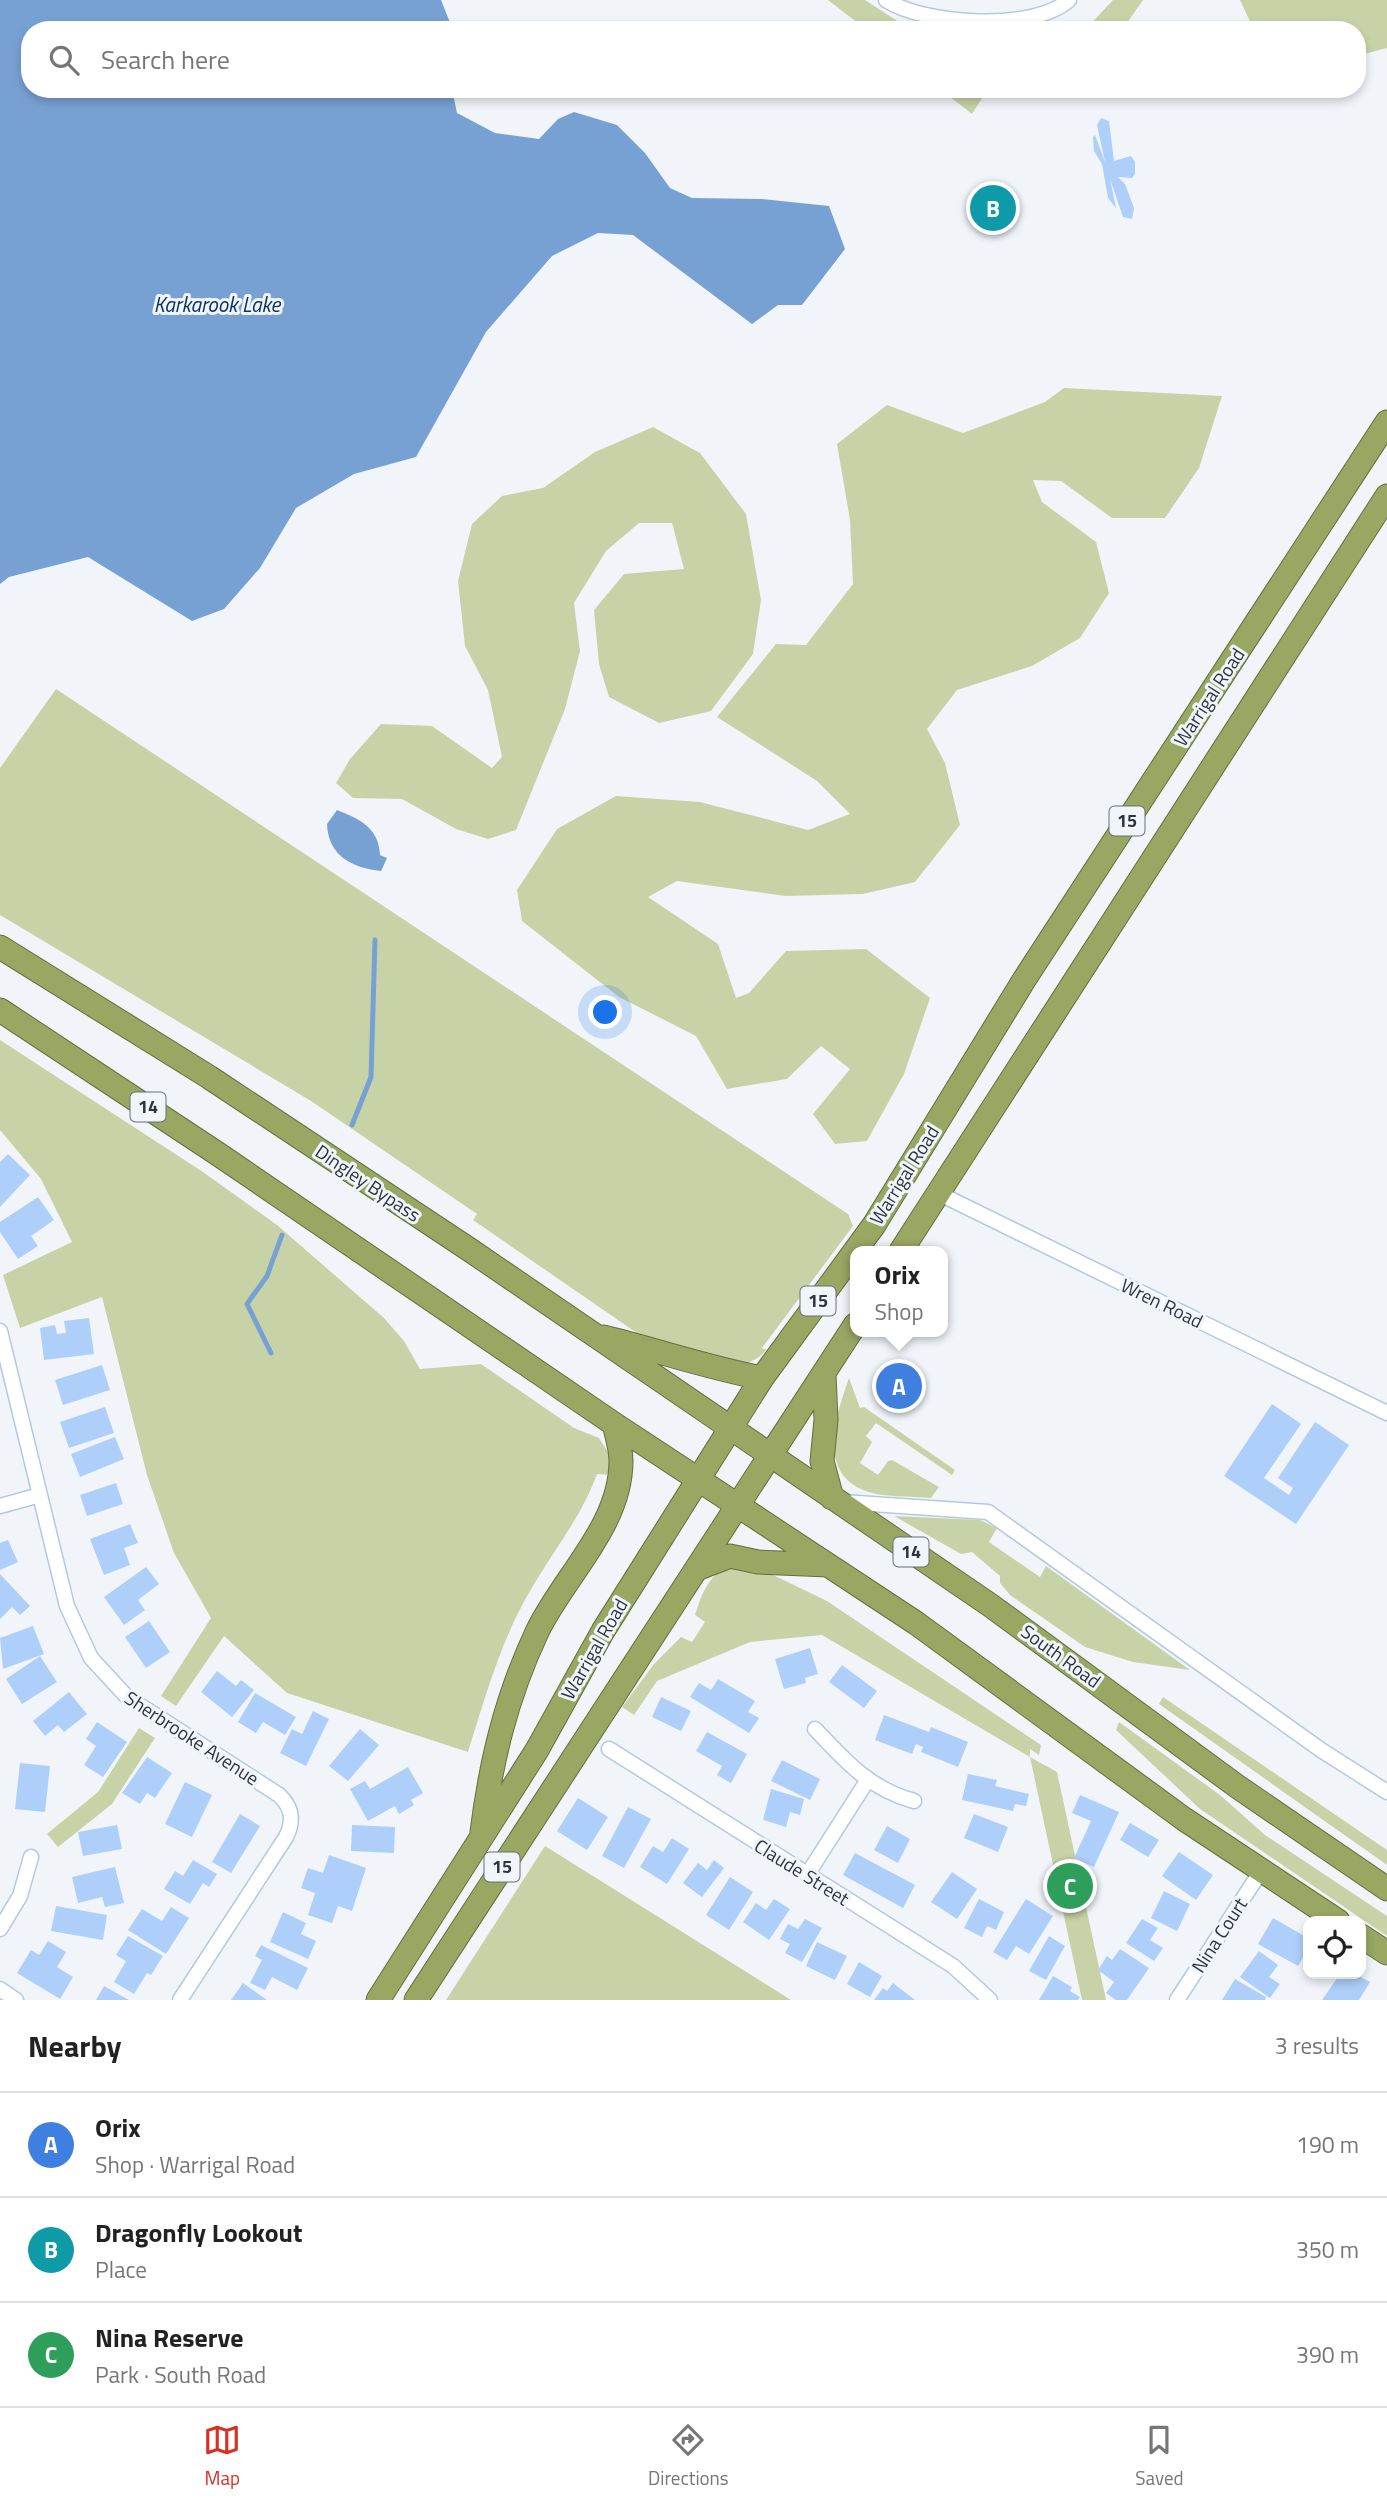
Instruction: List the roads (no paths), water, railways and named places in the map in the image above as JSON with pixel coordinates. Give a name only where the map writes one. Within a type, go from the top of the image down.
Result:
[{"type":"highway","name":"Warrigal Road","points":[[859,1246],[1011,1001],[1387,422]]},
{"type":"highway","name":"Warrigal Road","points":[[904,1246],[1387,496]]},
{"type":"highway","name":"Dingley Bypass","points":[[0,947],[240,1097],[730,1429]]},
{"type":"highway","name":"14","points":[[0,1010],[229,1161],[614,1424],[916,1623],[1119,1773],[1331,1916]]},
{"type":"highway","name":"Warrigal Road","points":[[378,2000],[537,1750],[603,1631],[762,1378],[850,1258]]},
{"type":"highway","name":"Warrigal Road","points":[[416,2000],[850,1333]]},
{"type":"highway","points":[[590,1334],[649,1348],[707,1368],[762,1378]]},
{"type":"highway","points":[[824,1374],[826,1420],[822,1461],[835,1500]]},
{"type":"highway","points":[[482,1839],[491,1765],[516,1683],[537,1632],[596,1536],[613,1499],[622,1459],[614,1424]]},
{"type":"highway","name":"South Road","points":[[730,1429],[990,1605],[1238,1787],[1387,1889]]},
{"type":"highway","points":[[699,1568],[730,1556],[758,1562],[828,1565]]},
{"type":"highway","points":[[1366,1939],[1387,1953]]},
{"type":"street","points":[[886,0],[937,20],[970,21]]},
{"type":"street","points":[[1008,21],[1061,7],[1069,0]]},
{"type":"street","name":"Wren Road","points":[[938,1193],[1387,1413]]},
{"type":"street","name":"Sherbrooke Avenue","points":[[0,1331],[74,1625],[104,1675],[140,1706],[279,1795],[291,1811],[292,1823],[286,1838],[180,2000]]},
{"type":"street","points":[[0,1506],[40,1495]]},
{"type":"street","points":[[835,1500],[988,1512],[1321,1750],[1387,1792]]},
{"type":"street","points":[[815,1729],[867,1781],[890,1795],[914,1801]]},
{"type":"street","name":"Claude Street","points":[[609,1749],[953,1966],[990,2000]]},
{"type":"street","points":[[807,1875],[867,1781]]},
{"type":"street","points":[[0,1929],[20,1896],[32,1857]]},
{"type":"street","name":"Nina Court","points":[[1177,2000],[1261,1871]]},
{"type":"street","points":[[0,1989],[16,2000]]},
{"type":"water","name":"Karkarook Lake","points":[[0,0],[441,0],[449,21],[21,21],[21,98],[454,98],[457,113],[495,133],[539,139],[558,119],[574,112],[617,125],[645,153],[670,188],[692,198],[762,199],[829,206],[845,249],[802,305],[778,305],[752,324],[633,235],[598,233],[552,256],[486,332],[416,457],[354,474],[296,508],[260,568],[224,609],[192,621],[88,557],[9,577],[0,584]]},
{"type":"water","points":[[337,810],[360,821],[372,831],[380,855],[387,858],[381,871],[361,867],[337,852],[328,835],[327,824]]},
{"type":"waterway","points":[[352,1125],[371,1077],[375,940]]},
{"type":"waterway","points":[[271,1353],[247,1304],[267,1276],[282,1235]]},
{"type":"place","name":"Dragonfly Lookout","points":[[993,208]]},
{"type":"place","name":"Orix","points":[[899,1386]]},
{"type":"place","name":"Nina Reserve","points":[[1070,1886]]}]
